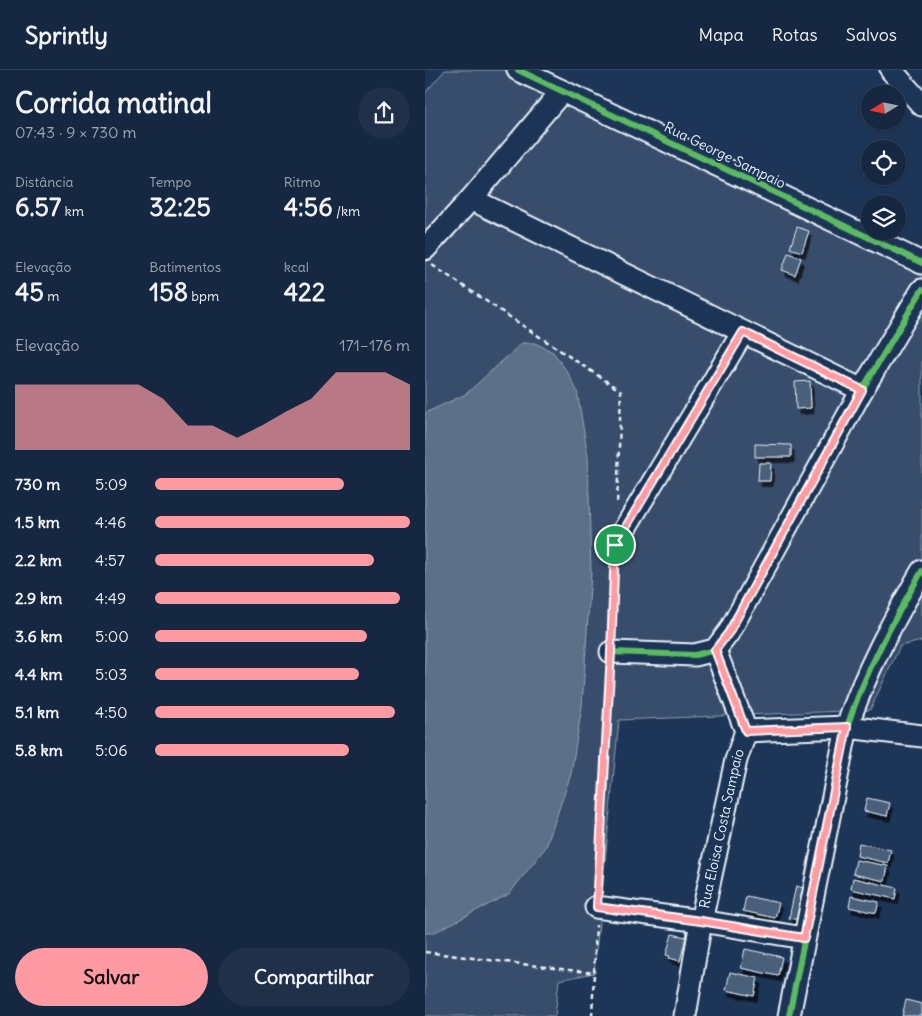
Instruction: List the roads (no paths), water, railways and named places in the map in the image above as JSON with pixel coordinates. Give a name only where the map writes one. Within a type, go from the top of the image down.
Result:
[{"type":"street","name":"Rua George Sampaio","points":[[518,70],[922,263]]},
{"type":"street","points":[[891,70],[922,104]]},
{"type":"street","points":[[425,250],[563,91]]},
{"type":"street","points":[[471,198],[862,390]]},
{"type":"street","points":[[611,652],[695,655],[715,650],[729,632],[862,390],[922,290]]},
{"type":"street","points":[[615,545],[743,332]]},
{"type":"street","points":[[789,1016],[847,727],[857,697],[887,634],[922,571]]},
{"type":"street","points":[[715,650],[746,731],[847,727],[922,736]]},
{"type":"street","name":"Rua Eloisa Costa Sampaio","points":[[685,1016],[701,921],[736,760],[746,731]]},
{"type":"street","points":[[597,907],[701,921],[804,938]]}]
